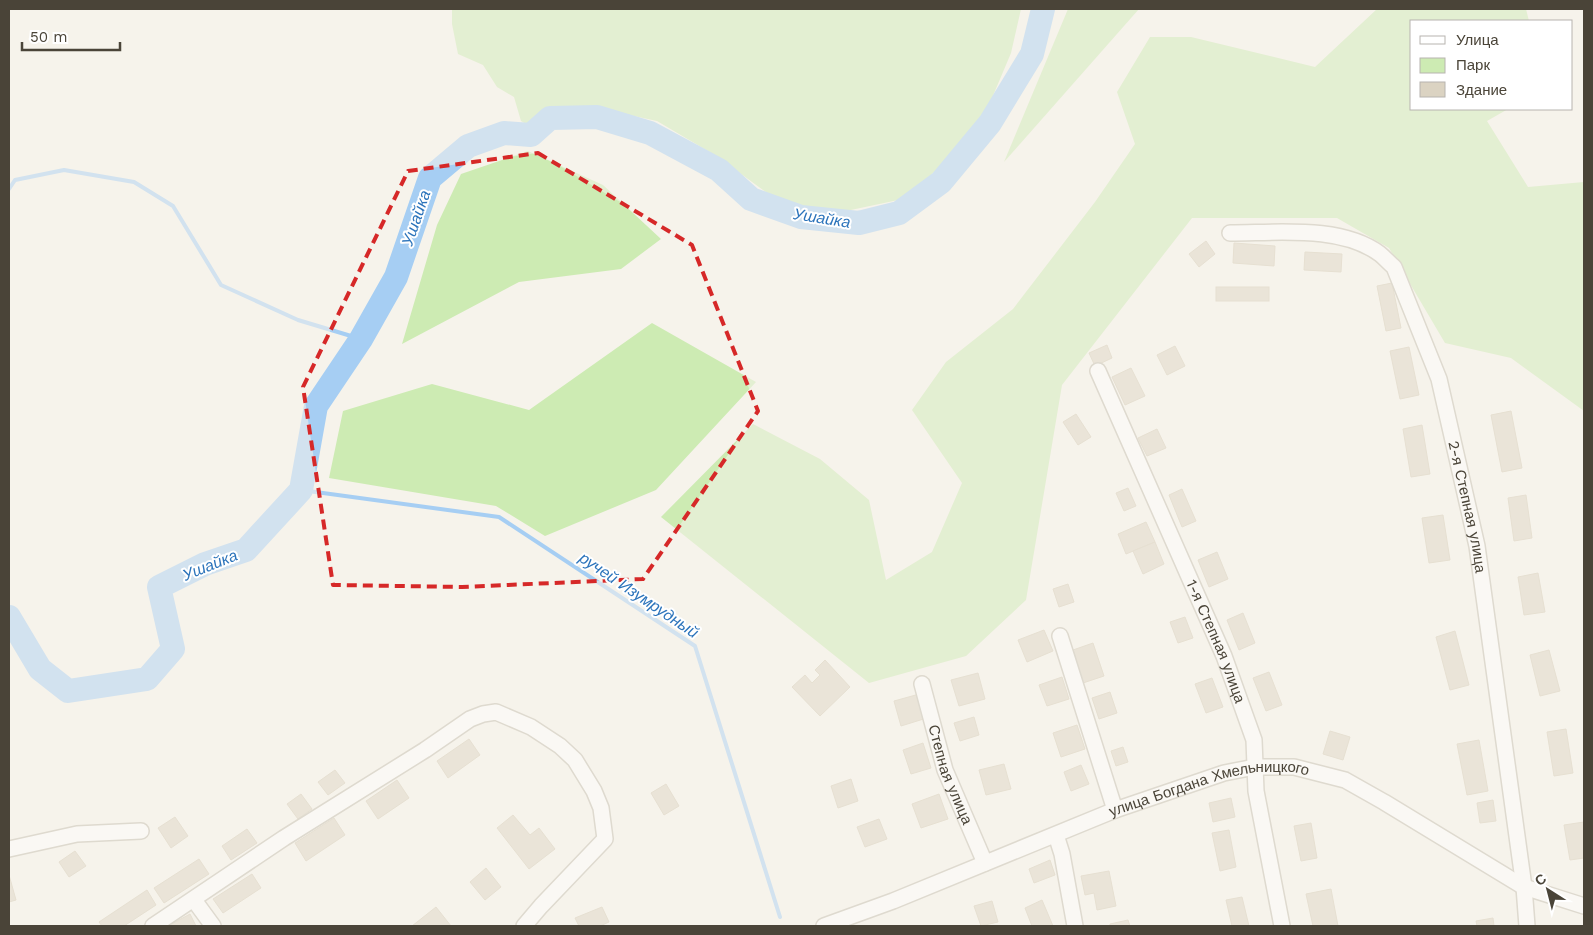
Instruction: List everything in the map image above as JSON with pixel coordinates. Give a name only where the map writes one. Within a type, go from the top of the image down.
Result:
[{"type":"street","name":"2-я Степная улица","points":[[1230,233],[1326,234],[1363,244],[1380,254],[1394,267],[1439,379],[1477,546],[1524,887],[1527,926]]},
{"type":"street","name":"1-я Степная улица","points":[[1098,371],[1224,656],[1254,740],[1256,790],[1282,926]]},
{"type":"street","points":[[1060,636],[1115,810]]},
{"type":"street","name":"Степная улица","points":[[922,684],[945,770],[985,864]]},
{"type":"street","points":[[153,926],[284,838],[369,787],[470,719],[496,712],[531,727],[560,746],[574,760],[594,790],[601,808],[605,838],[524,926]]},
{"type":"street","name":"улица Богдана Хмельницкого","points":[[824,926],[893,901],[1115,810],[1224,773],[1255,768],[1294,767],[1345,780],[1524,887],[1584,906]]},
{"type":"street","points":[[9,849],[77,834],[141,830]]},
{"type":"street","points":[[1056,835],[1062,854],[1075,926]]},
{"type":"street","points":[[194,900],[213,926]]},
{"type":"highlighted area","points":[[538,153],[692,245],[758,411],[643,579],[462,587],[333,585],[303,387],[408,171]]},
{"type":"green space","points":[[452,9],[1021,9],[1011,53],[984,117],[947,161],[903,199],[846,211],[815,212],[778,201],[718,157],[657,121],[597,108],[554,106],[531,127],[521,121],[514,97],[497,87],[483,65],[458,54],[452,24]]},
{"type":"green space","points":[[1068,9],[1139,9],[1004,162]]},
{"type":"green space","points":[[1377,9],[1526,9],[1529,20],[1410,20],[1410,110],[1506,110],[1487,121],[1528,187],[1584,182],[1584,411],[1511,358],[1445,343],[1389,248],[1337,218],[1192,218],[1062,385],[1026,600],[966,656],[869,683],[661,517],[753,424],[820,459],[869,500],[886,580],[932,552],[962,483],[912,410],[946,362],[1013,309],[1095,202],[1135,144],[1117,92],[1150,37],[1191,37],[1315,67]]},
{"type":"green space","points":[[528,151],[603,185],[661,239],[621,269],[519,282],[402,344],[437,225],[461,174]]},
{"type":"green space","points":[[652,323],[756,382],[656,490],[545,536],[496,506],[329,478],[343,411],[432,384],[529,410]]},
{"type":"building","points":[[1206,241],[1215,254],[1199,267],[1189,254]]},
{"type":"building","points":[[1234,243],[1275,246],[1274,266],[1233,263]]},
{"type":"building","points":[[1305,252],[1342,254],[1341,272],[1304,270]]},
{"type":"building","points":[[1392,283],[1401,328],[1386,331],[1377,286]]},
{"type":"building","points":[[1216,287],[1269,287],[1269,301],[1216,301]]},
{"type":"building","points":[[1107,345],[1112,358],[1095,366],[1089,353]]},
{"type":"building","points":[[1175,346],[1185,366],[1167,375],[1157,355]]},
{"type":"building","points":[[1409,347],[1419,395],[1400,399],[1390,351]]},
{"type":"building","points":[[1131,368],[1145,396],[1125,405],[1112,377]]},
{"type":"building","points":[[1511,411],[1522,468],[1502,472],[1491,415]]},
{"type":"building","points":[[1076,414],[1091,437],[1078,445],[1063,422]]},
{"type":"building","points":[[1422,425],[1430,474],[1411,477],[1403,429]]},
{"type":"building","points":[[1157,429],[1166,448],[1147,456],[1138,438]]},
{"type":"building","points":[[1128,488],[1136,506],[1124,511],[1116,493]]},
{"type":"building","points":[[1182,489],[1196,521],[1182,527],[1169,495]]},
{"type":"building","points":[[1526,495],[1532,538],[1514,541],[1508,498]]},
{"type":"building","points":[[1443,515],[1450,560],[1429,563],[1422,518]]},
{"type":"building","points":[[1146,522],[1155,542],[1126,554],[1118,534]]},
{"type":"building","points":[[1155,542],[1164,564],[1143,574],[1133,551]]},
{"type":"building","points":[[1217,552],[1228,579],[1209,587],[1198,560]]},
{"type":"building","points":[[1538,573],[1545,612],[1524,615],[1518,577]]},
{"type":"building","points":[[1068,584],[1074,602],[1059,607],[1053,589]]},
{"type":"building","points":[[1243,613],[1255,643],[1239,650],[1227,620]]},
{"type":"building","points":[[1185,617],[1193,638],[1178,643],[1170,622]]},
{"type":"building","points":[[1044,630],[1053,651],[1027,662],[1018,640]]},
{"type":"building","points":[[1455,631],[1469,685],[1450,690],[1436,637]]},
{"type":"building","points":[[1093,643],[1104,676],[1083,683],[1073,650]]},
{"type":"building","points":[[1549,650],[1560,691],[1540,696],[1530,655]]},
{"type":"building","points":[[825,660],[850,687],[820,716],[792,687],[805,675],[812,683],[820,675],[815,670]]},
{"type":"building","points":[[1269,672],[1282,705],[1266,711],[1253,678]]},
{"type":"building","points":[[978,673],[985,699],[959,706],[951,680]]},
{"type":"building","points":[[1062,677],[1069,699],[1047,706],[1039,685]]},
{"type":"building","points":[[1212,678],[1223,707],[1206,713],[1195,684]]},
{"type":"building","points":[[1110,692],[1117,713],[1099,719],[1092,698]]},
{"type":"building","points":[[923,693],[930,717],[901,726],[894,701]]},
{"type":"building","points":[[974,717],[979,735],[960,741],[954,723]]},
{"type":"building","points":[[1077,725],[1085,749],[1061,757],[1053,733]]},
{"type":"building","points":[[1566,729],[1573,773],[1554,776],[1547,732]]},
{"type":"building","points":[[1330,731],[1350,737],[1343,760],[1323,754]]},
{"type":"building","points":[[469,739],[480,755],[448,778],[437,761]]},
{"type":"building","points":[[1479,740],[1488,791],[1467,795],[1457,744]]},
{"type":"building","points":[[923,743],[931,768],[911,774],[903,750]]},
{"type":"building","points":[[1123,747],[1128,762],[1116,766],[1111,751]]},
{"type":"building","points":[[1004,764],[1011,789],[986,795],[979,770]]},
{"type":"building","points":[[1081,765],[1089,784],[1071,791],[1064,772]]},
{"type":"building","points":[[335,770],[345,783],[328,795],[318,782]]},
{"type":"building","points":[[851,779],[858,801],[838,808],[831,786]]},
{"type":"building","points":[[397,780],[409,798],[378,819],[366,801]]},
{"type":"building","points":[[666,784],[679,806],[664,815],[651,793]]},
{"type":"building","points":[[301,794],[312,809],[298,819],[287,804]]},
{"type":"building","points":[[939,794],[948,819],[921,828],[912,804]]},
{"type":"building","points":[[1231,798],[1235,817],[1213,822],[1209,803]]},
{"type":"building","points":[[1493,800],[1496,821],[1480,823],[1477,803]]},
{"type":"building","points":[[513,815],[530,835],[539,828],[555,849],[529,869],[497,828]]},
{"type":"building","points":[[175,817],[188,836],[171,848],[158,828]]},
{"type":"building","points":[[334,818],[345,835],[306,861],[295,843]]},
{"type":"building","points":[[879,819],[887,839],[865,847],[857,827]]},
{"type":"building","points":[[1584,822],[1584,858],[1570,860],[1564,825]]},
{"type":"building","points":[[1311,823],[1317,858],[1301,861],[1294,826]]},
{"type":"building","points":[[247,829],[257,843],[231,860],[222,846]]},
{"type":"building","points":[[1229,830],[1236,867],[1220,871],[1212,833]]},
{"type":"building","points":[[75,851],[86,866],[69,877],[59,862]]},
{"type":"building","points":[[199,859],[209,874],[164,903],[154,888]]},
{"type":"building","points":[[1050,860],[1055,875],[1034,883],[1029,869]]},
{"type":"building","points":[[486,868],[501,887],[485,900],[470,882]]},
{"type":"building","points":[[1109,871],[1116,906],[1097,910],[1094,893],[1085,895],[1081,876]]},
{"type":"building","points":[[252,874],[261,888],[223,913],[213,899]]},
{"type":"building","points":[[9,875],[16,900],[9,902]]},
{"type":"building","points":[[1331,889],[1338,926],[1313,926],[1306,894]]},
{"type":"building","points":[[147,890],[156,905],[124,926],[102,926],[99,922]]},
{"type":"building","points":[[1242,897],[1249,926],[1232,926],[1226,900]]},
{"type":"building","points":[[1042,900],[1053,926],[1032,926],[1025,908]]},
{"type":"building","points":[[992,901],[998,922],[981,926],[974,906]]},
{"type":"building","points":[[436,907],[451,926],[412,926]]},
{"type":"building","points":[[602,907],[609,922],[600,926],[579,926],[575,918]]},
{"type":"building","points":[[190,914],[196,926],[168,926]]},
{"type":"building","points":[[1493,918],[1494,926],[1477,926],[1476,921]]},
{"type":"building","points":[[1128,920],[1130,926],[1110,926],[1110,924]]},
{"type":"waterway","name":"Ушайка","points":[[9,617],[40,669],[68,691],[147,679],[173,649],[159,587],[205,564],[246,550],[301,490],[316,406],[361,339],[396,277],[430,178],[468,146],[504,133],[531,135],[550,118],[597,117],[650,133],[719,170],[751,199],[801,217],[859,223],[899,213],[941,182],[990,123],[1032,54],[1043,9]]},
{"type":"waterway","points":[[9,189],[15,180],[64,170],[134,182],[173,206],[221,285],[298,320],[361,339]]},
{"type":"waterway","name":"ручей Изумрудный","points":[[301,490],[499,517],[695,646],[780,917]]}]
